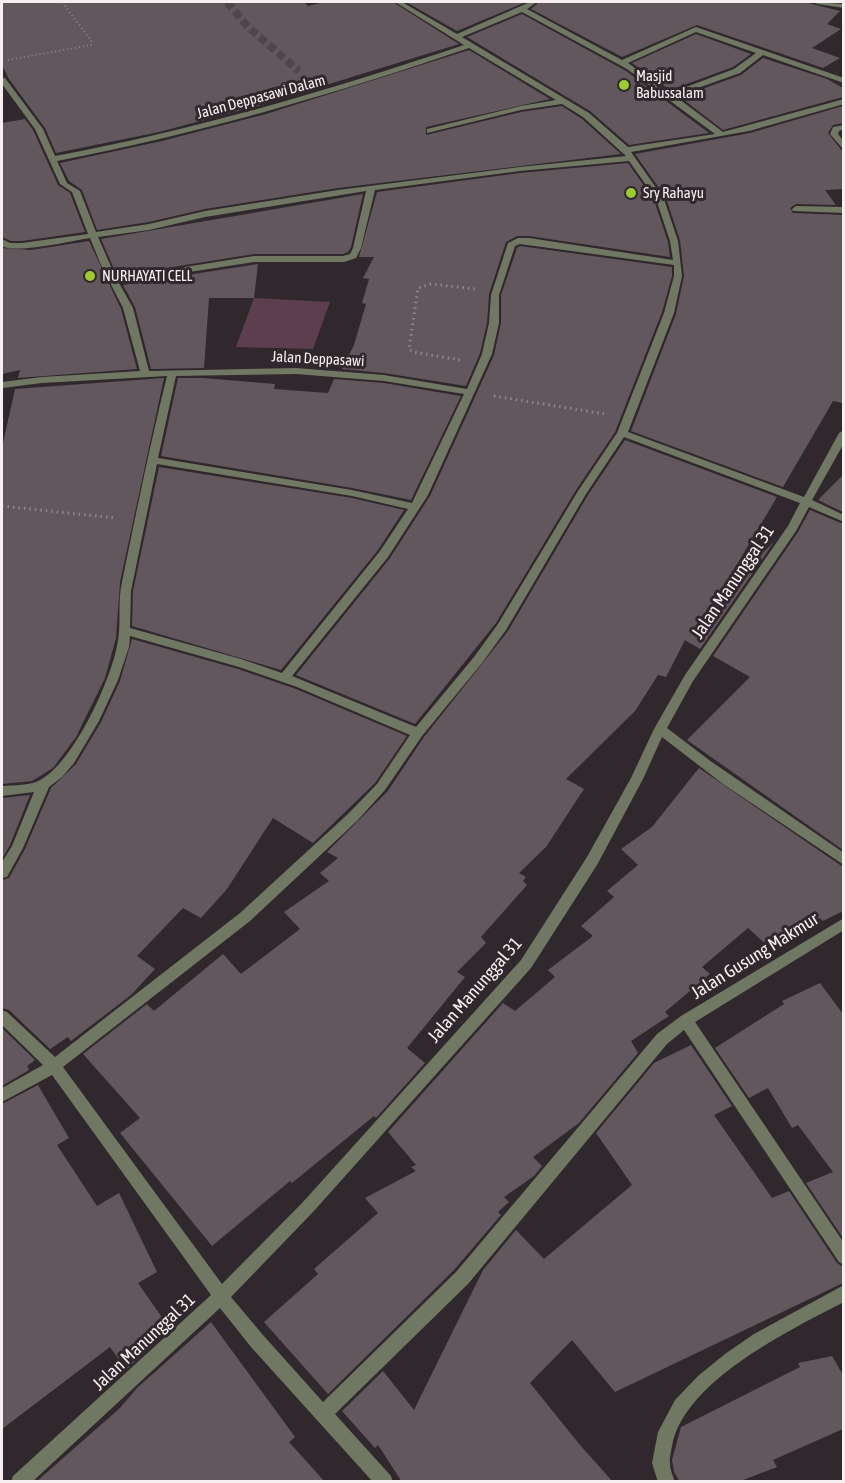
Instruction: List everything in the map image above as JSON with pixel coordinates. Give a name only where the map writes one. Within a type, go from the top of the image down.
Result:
[{"type":"street","points":[[2,1095],[54,1066],[245,917],[303,866],[381,788],[418,733],[502,627],[582,493],[622,433],[669,313],[678,276],[674,241],[660,199],[629,154],[586,115],[398,2]]},
{"type":"street","points":[[457,37],[534,2]]},
{"type":"street","points":[[817,2],[843,6]]},
{"type":"street","points":[[522,9],[622,63],[671,96],[722,135]]},
{"type":"street","points":[[622,63],[693,29],[700,29],[843,81]]},
{"type":"street","name":"Jalan Deppasawi Dalam","points":[[54,159],[234,120],[324,94],[471,45]]},
{"type":"street","points":[[671,96],[737,71],[762,51]]},
{"type":"street","points":[[2,80],[39,129],[64,184],[75,191],[105,265],[132,318],[145,374]]},
{"type":"street","points":[[430,131],[521,108],[563,101]]},
{"type":"street","points":[[2,242],[8,246],[22,246],[150,227],[205,214],[371,188],[629,154],[749,129],[843,101]]},
{"type":"street","points":[[843,127],[836,129],[834,134],[843,148]]},
{"type":"street","points":[[115,281],[254,259],[344,259],[353,256],[357,248],[371,188]]},
{"type":"street","points":[[796,209],[843,210]]},
{"type":"street","points":[[284,678],[384,554],[415,507],[444,451],[490,344],[496,291],[511,245],[518,241],[678,263]]},
{"type":"street","name":"Jalan Deppasawi","points":[[2,385],[42,380],[145,374],[316,372],[405,381],[470,392]]},
{"type":"street","points":[[2,791],[44,784],[56,776],[94,723],[115,672],[123,647],[124,598],[172,375]]},
{"type":"street","points":[[622,433],[807,502],[843,519]]},
{"type":"street","name":"Jalan Manunggal 31","points":[[19,1482],[221,1296],[308,1207],[526,964],[592,861],[689,678],[792,528],[843,433]]},
{"type":"street","points":[[152,460],[352,493],[415,507]]},
{"type":"street","points":[[124,631],[241,663],[284,678],[418,733]]},
{"type":"street","points":[[660,729],[686,752],[794,823],[843,860]]},
{"type":"street","points":[[2,873],[17,848],[44,784]]},
{"type":"street","name":"Jalan Gusung Makmur","points":[[322,1414],[462,1278],[662,1039],[686,1020],[843,923]]},
{"type":"street","points":[[2,1016],[54,1066],[221,1296],[257,1341],[385,1482]]},
{"type":"street","points":[[686,1020],[843,1257]]},
{"type":"street","points":[[667,1482],[660,1462],[666,1428],[678,1410],[702,1383],[754,1343],[843,1293]]},
{"type":"path","points":[[2,61],[91,45],[92,42],[62,2]]},
{"type":"path","points":[[490,344],[469,344],[462,360],[459,361],[413,352],[409,349],[418,288],[431,284],[496,291]]},
{"type":"path","points":[[470,392],[629,418]]},
{"type":"path","points":[[2,506],[141,520]]},
{"type":"shaded area","points":[[254,298],[330,302],[313,349],[236,347]]},
{"type":"building","points":[[2,2],[304,2],[308,6],[325,2],[393,2],[459,44],[261,105],[159,132],[56,153],[45,128],[9,79],[2,65]]},
{"type":"building","points":[[406,2],[526,2],[457,31]]},
{"type":"building","points":[[539,2],[804,2],[840,11],[827,24],[841,29],[812,48],[840,58],[823,68],[697,25],[622,57],[531,9]]},
{"type":"building","points":[[522,14],[626,71],[709,133],[629,145],[590,111],[467,37]]},
{"type":"building","points":[[696,34],[751,54],[733,67],[670,90],[632,63]]},
{"type":"building","points":[[469,50],[550,99],[426,127],[426,135],[521,112],[562,106],[582,119],[621,154],[338,188],[205,209],[149,222],[97,230],[82,190],[69,181],[60,163],[162,141],[266,114]]},
{"type":"building","points":[[763,58],[827,79],[843,88],[843,97],[723,130],[680,97],[741,75]]},
{"type":"building","points":[[843,106],[843,123],[833,125],[828,133],[843,152],[843,189],[825,190],[836,205],[796,204],[790,208],[793,213],[843,215],[843,403],[833,401],[783,487],[631,431],[676,314],[684,276],[680,240],[666,198],[635,154],[750,133]]},
{"type":"building","points":[[25,119],[33,130],[58,185],[70,193],[85,232],[22,241],[11,241],[2,237],[2,123]]},
{"type":"building","points":[[628,163],[654,200],[668,242],[670,257],[517,236],[506,242],[489,294],[487,323],[480,353],[466,386],[342,369],[354,345],[366,304],[362,303],[369,279],[363,278],[374,257],[359,257],[377,192],[520,173]]},
{"type":"building","points":[[363,194],[351,247],[343,254],[254,254],[117,276],[101,239]]},
{"type":"building","points":[[89,241],[121,309],[137,369],[18,378],[20,370],[2,374],[2,248],[31,250]]},
{"type":"building","points":[[520,246],[672,267],[672,276],[662,312],[615,432],[576,490],[496,623],[415,724],[296,675],[390,558],[430,496],[494,355],[501,323],[501,295],[517,248]]},
{"type":"building","points":[[258,264],[254,298],[209,298],[204,368],[151,369],[135,307],[123,285]]},
{"type":"building","points":[[164,378],[120,582],[116,638],[105,678],[76,737],[53,768],[32,781],[2,784],[2,448],[15,389]]},
{"type":"building","points":[[178,378],[275,384],[274,389],[328,393],[334,379],[384,383],[461,396],[411,500],[161,456]]},
{"type":"building","points":[[625,440],[777,497],[724,586],[726,588],[774,542],[700,649],[685,640],[666,677],[658,675],[635,711],[566,779],[584,789],[546,847],[519,873],[526,877],[523,881],[527,885],[481,937],[486,943],[457,972],[465,977],[407,1048],[425,1063],[376,1118],[374,1116],[292,1183],[290,1181],[212,1246],[120,1133],[140,1118],[83,1054],[147,1004],[154,1011],[223,954],[241,974],[300,929],[284,912],[329,881],[320,873],[338,858],[327,852],[387,792],[424,737],[508,631],[588,495]]},
{"type":"building","points":[[159,467],[352,498],[404,510],[378,550],[281,670],[132,626],[133,591]]},
{"type":"building","points":[[843,475],[843,512],[818,500]]},
{"type":"building","points":[[810,510],[843,524],[843,850],[687,740],[750,677],[713,656],[798,532]]},
{"type":"building","points":[[132,639],[238,669],[296,689],[407,736],[375,783],[313,843],[273,818],[227,889],[201,918],[183,908],[137,956],[155,969],[131,995],[71,1041],[68,1037],[50,1049],[9,1010],[2,1008],[2,880],[9,878],[25,849],[51,788],[76,764],[101,722],[120,681]]},
{"type":"building","points":[[699,768],[843,867],[843,911],[823,921],[820,918],[772,950],[748,928],[702,967],[710,974],[665,1012],[669,1016],[631,1041],[638,1053],[579,1123],[533,1157],[542,1166],[534,1176],[504,1197],[509,1202],[498,1212],[501,1215],[454,1270],[328,1394],[264,1322],[318,1274],[314,1269],[378,1213],[365,1198],[416,1171],[411,1167],[416,1165],[388,1132],[503,1003],[515,1011],[555,977],[548,970],[593,936],[581,926],[614,897],[607,891],[638,865],[621,849],[652,827]]},
{"type":"building","points":[[30,795],[10,845],[2,859],[2,798]]},
{"type":"building","points":[[820,983],[843,1014],[843,1238],[806,1183],[833,1172],[798,1125],[792,1128],[768,1088],[749,1098],[715,1048],[784,1004],[782,1001]]},
{"type":"building","points":[[2,1028],[35,1060],[27,1066],[29,1070],[2,1086]]},
{"type":"building","points":[[691,1045],[732,1106],[714,1115],[772,1198],[789,1191],[837,1263],[843,1267],[843,1283],[615,1392],[572,1340],[530,1383],[613,1482],[402,1482],[378,1445],[375,1448],[342,1411],[383,1371],[414,1410],[483,1270],[516,1230],[544,1259],[632,1185],[596,1133],[654,1063]]},
{"type":"building","points":[[38,1085],[69,1138],[57,1145],[97,1206],[119,1193],[157,1272],[138,1283],[170,1329],[126,1370],[110,1347],[2,1429],[2,1104]]},
{"type":"building","points":[[211,1322],[295,1437],[289,1442],[325,1482],[36,1482],[120,1408],[137,1388]]},
{"type":"building","points":[[832,1356],[843,1375],[843,1429],[773,1460],[777,1467],[738,1482],[680,1482],[674,1472],[672,1460],[681,1427],[800,1367],[798,1363]]},
{"type":"tunnel","points":[[227,2],[248,27],[299,71]]},
{"type":"place","name":"Masjid Babussalam","points":[[624,85]]},
{"type":"place","name":"Sry Rahayu","points":[[631,193]]},
{"type":"place","name":"NURHAYATI CELL","points":[[90,276]]}]
